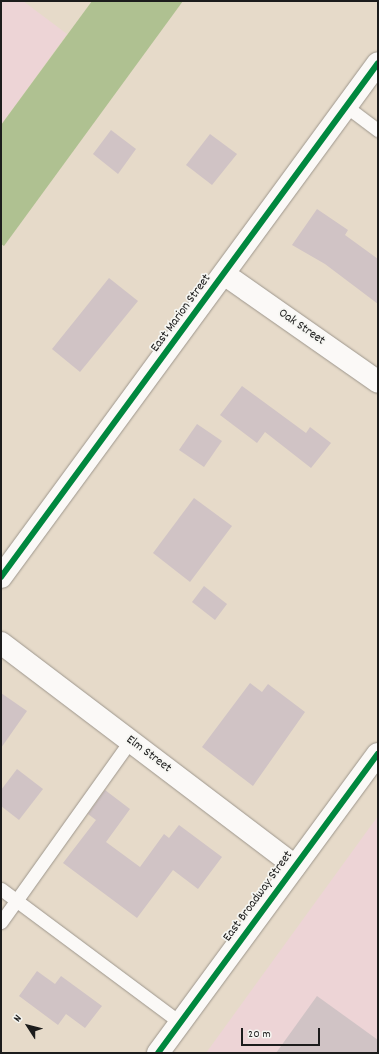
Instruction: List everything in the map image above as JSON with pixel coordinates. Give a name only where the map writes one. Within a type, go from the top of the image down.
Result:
[{"type":"street","name":"East Marion Street","points":[[1,576],[378,63]]},
{"type":"street","name":"Oak Street","points":[[224,274],[378,382]]},
{"type":"street","name":"Elm Street","points":[[1,643],[295,866]]},
{"type":"street","name":"East Broadway Street","points":[[158,1053],[378,754]]},
{"type":"lane","points":[[346,107],[378,130]]},
{"type":"lane","points":[[1,922],[130,741]]},
{"type":"lane","points":[[1,889],[180,1023]]},
{"type":"shaded area","points":[[1,1],[23,1],[67,34],[1,125]]},
{"type":"shaded area","points":[[378,816],[378,1053],[206,1053]]},
{"type":"green space","points":[[92,1],[183,1],[4,246],[1,244],[1,125]]},
{"type":"building","points":[[111,130],[136,149],[118,174],[93,154]]},
{"type":"building","points":[[210,134],[237,154],[212,185],[186,165]]},
{"type":"building","points":[[317,209],[348,230],[345,235],[378,259],[378,304],[325,264],[292,245]]},
{"type":"building","points":[[109,278],[138,301],[80,372],[52,349]]},
{"type":"building","points":[[242,386],[306,433],[310,427],[331,443],[311,468],[265,432],[257,443],[220,415]]},
{"type":"building","points":[[197,424],[222,441],[204,467],[179,450]]},
{"type":"building","points":[[194,498],[232,526],[190,582],[153,553]]},
{"type":"building","points":[[204,586],[227,604],[215,620],[192,602]]},
{"type":"building","points":[[250,683],[262,692],[268,684],[305,712],[253,786],[202,747]]},
{"type":"building","points":[[1,693],[27,711],[1,748]]},
{"type":"building","points":[[17,769],[43,789],[19,820],[1,806],[1,790]]},
{"type":"building","points":[[105,790],[130,809],[106,842],[140,867],[164,834],[169,838],[179,825],[222,857],[198,889],[173,870],[137,918],[63,863],[96,820],[88,814]]},
{"type":"building","points":[[37,971],[55,984],[61,976],[102,1006],[85,1028],[66,1014],[58,1025],[19,996]]},
{"type":"building","points":[[317,996],[378,1040],[378,1053],[276,1053]]},
{"type":"cycle path","points":[[1,577],[378,63]]},
{"type":"cycle path","points":[[158,1053],[378,754]]}]
